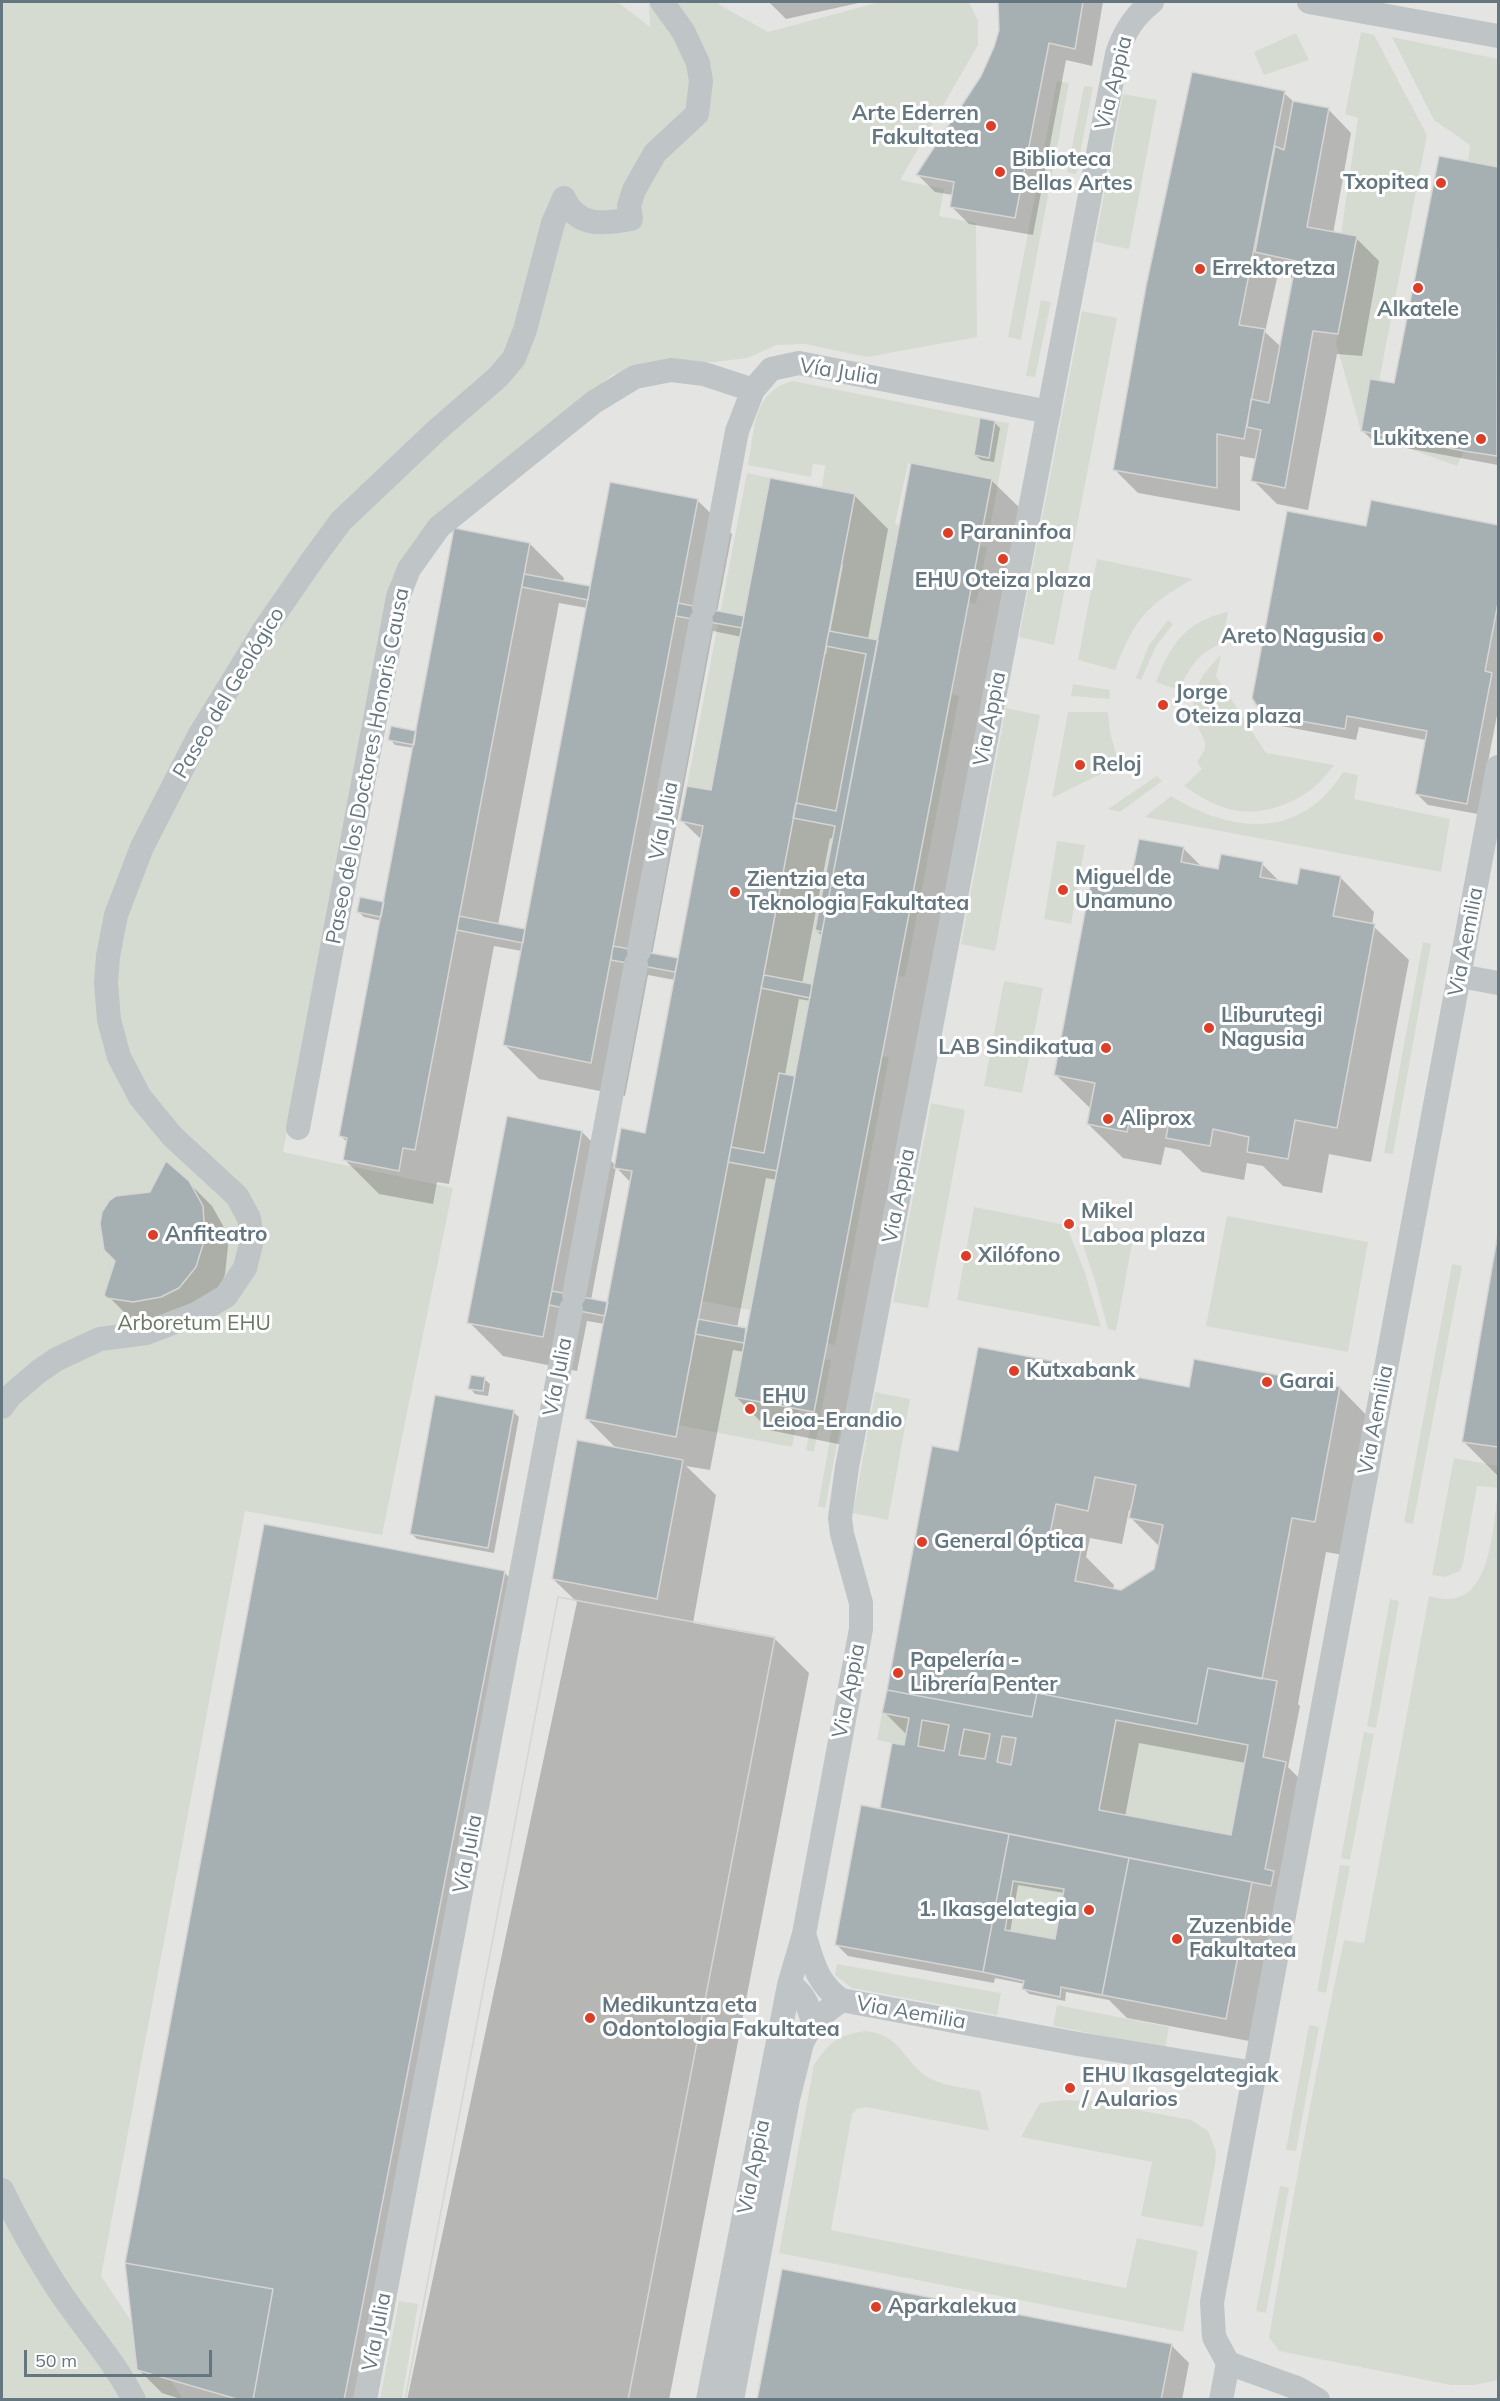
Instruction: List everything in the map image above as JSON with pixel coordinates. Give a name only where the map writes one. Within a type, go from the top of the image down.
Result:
[{"type":"street","name":"Paseo del Geológico","points":[[2,1407],[10,1396],[57,1359],[100,1339],[146,1333],[196,1314],[226,1296],[245,1268],[252,1239],[249,1218],[237,1196],[172,1136],[140,1097],[119,1057],[109,1020],[106,983],[108,956],[116,915],[142,847],[200,734],[264,630],[312,559],[341,521],[436,430],[498,377],[514,358],[525,330],[547,244],[564,198],[568,207],[581,219],[605,224],[631,219],[629,206],[644,170],[655,153],[697,114],[701,81],[698,63],[683,31],[662,2]]},
{"type":"street","name":"Via Appia","points":[[708,2400],[789,1985],[804,1934],[861,1629],[861,1603],[842,1534],[841,1502],[1117,54],[1123,36],[1136,12],[1152,2]]},
{"type":"street","points":[[1309,2],[1498,36]]},
{"type":"street","name":"Vía Julia","points":[[365,2400],[737,431],[753,390],[771,369],[799,363],[1049,412]]},
{"type":"street","name":"Paseo de los Doctores Honoris Causa","points":[[298,1128],[398,597],[409,569],[439,527],[594,402],[635,377],[671,370],[704,374],[753,390]]},
{"type":"street","name":"Via Aemilia","points":[[1228,2363],[1214,2337],[1212,2302],[1498,767]]},
{"type":"street","points":[[1460,976],[1498,983]]},
{"type":"street","points":[[804,1934],[813,1962],[826,1989],[841,2000]]},
{"type":"street","points":[[789,1985],[805,1998],[813,2022]]},
{"type":"street","name":"Via Aemilia","points":[[732,2400],[788,2099],[802,2043],[813,2022],[841,2000],[1078,2044],[1255,2073]]},
{"type":"street","points":[[2,2190],[21,2228],[56,2285],[122,2376],[134,2400]]},
{"type":"street","points":[[1221,2400],[1228,2363],[1297,2388],[1318,2400]]},
{"type":"shaded area","name":"EHU Leioa-Erandio","points":[[618,2],[1498,2],[1498,2399],[2,2400],[2,409],[651,28]]},
{"type":"green space","name":"Arboretum EHU","points":[[2,2],[618,2],[650,27],[649,2],[715,2],[768,32],[880,2],[969,2],[978,21],[978,45],[900,180],[944,189],[939,216],[976,223],[977,337],[867,357],[805,344],[776,345],[748,358],[714,362],[657,362],[612,375],[429,522],[392,579],[283,1152],[453,1188],[382,1535],[245,1511],[101,2276],[183,2399],[2,2400]]},
{"type":"green space","points":[[1361,32],[1374,35],[1427,135],[1379,381],[1370,380],[1361,431],[1336,343],[1357,237],[1341,234],[1358,118],[1345,114]]},
{"type":"green space","points":[[1296,33],[1309,60],[1264,75],[1254,52]]},
{"type":"green space","points":[[1392,37],[1498,59],[1498,167],[1468,161],[1470,145],[1434,120]]},
{"type":"green space","points":[[1057,81],[1069,83],[1021,340],[1008,337]]},
{"type":"green space","points":[[1084,86],[1093,87],[1076,174],[1067,172]]},
{"type":"green space","points":[[1123,94],[1157,100],[1129,249],[1095,242]]},
{"type":"green space","points":[[1041,300],[1051,302],[1035,377],[1026,376]]},
{"type":"green space","points":[[1082,311],[1117,318],[1054,645],[1019,637]]},
{"type":"green space","points":[[793,381],[980,418],[974,455],[989,457],[995,421],[1009,423],[989,533],[982,531],[992,479],[908,463],[895,524],[900,526],[878,640],[829,631],[855,494],[822,488],[825,465],[813,464],[811,477],[748,465],[755,426],[763,403],[770,393]]},
{"type":"green space","points":[[1361,431],[1464,451],[1457,466]]},
{"type":"green space","points":[[747,473],[770,478],[711,790],[687,786]]},
{"type":"green space","points":[[979,546],[987,547],[976,604],[968,602]]},
{"type":"green space","points":[[1097,559],[1193,579],[1164,597],[1144,616],[1129,638],[1115,670],[1078,660]]},
{"type":"green space","points":[[1228,612],[1224,634],[1225,643],[1209,650],[1197,660],[1179,690],[1156,682],[1167,657],[1190,628],[1213,616]]},
{"type":"green space","points":[[1168,620],[1173,624],[1156,646],[1141,680],[1136,678],[1149,645]]},
{"type":"green space","points":[[826,646],[866,654],[836,811],[796,803]]},
{"type":"green space","points":[[1221,655],[1216,676],[1266,753],[1334,765],[1314,787],[1295,800],[1273,808],[1247,812],[1222,807],[1184,786],[1202,769],[1197,762],[1205,746],[1194,712],[1195,693],[1202,677]]},
{"type":"green space","points":[[1073,684],[1110,690],[1109,699],[1071,696]]},
{"type":"green space","points":[[951,694],[959,696],[905,977],[897,975]]},
{"type":"green space","points":[[1006,708],[1040,715],[995,951],[961,944]]},
{"type":"green space","points":[[1068,712],[1108,712],[1110,732],[1119,765],[1052,798]]},
{"type":"green space","points":[[1343,772],[1358,775],[1354,799],[1450,819],[1441,872],[1145,817],[1171,796],[1194,809],[1218,818],[1242,823],[1264,824],[1286,819],[1307,810],[1326,794]]},
{"type":"green space","points":[[1157,776],[1162,781],[1120,812],[1108,809]]},
{"type":"green space","points":[[793,818],[835,826],[815,930],[822,932],[812,984],[764,975]]},
{"type":"green space","points":[[1057,841],[1085,845],[1071,924],[1044,919]]},
{"type":"green space","points":[[1423,942],[1431,944],[1393,1154],[1384,1153]]},
{"type":"green space","points":[[1004,981],[1043,988],[1022,1093],[984,1086]]},
{"type":"green space","points":[[761,988],[810,998],[795,1076],[779,1073],[764,1153],[731,1147]]},
{"type":"green space","points":[[882,1056],[889,1057],[835,1345],[827,1343]]},
{"type":"green space","points":[[931,1103],[965,1110],[928,1308],[893,1302]]},
{"type":"green space","points":[[728,1162],[777,1171],[750,1310],[702,1301]]},
{"type":"green space","points":[[974,1207],[1066,1225],[1085,1273],[1101,1327],[957,1300]]},
{"type":"green space","points":[[1227,1216],[1368,1242],[1348,1352],[1206,1326]]},
{"type":"green space","points":[[1077,1227],[1133,1238],[1116,1331],[1108,1329]]},
{"type":"green space","points":[[1452,1264],[1462,1266],[1413,1524],[1404,1522]]},
{"type":"green space","points":[[695,1334],[744,1343],[734,1397],[799,1409],[792,1447],[678,1425]]},
{"type":"green space","points":[[824,1359],[831,1360],[814,1452],[806,1450]]},
{"type":"green space","points":[[875,1392],[910,1399],[888,1520],[853,1513]]},
{"type":"green space","points":[[834,1417],[842,1418],[825,1508],[818,1506]]},
{"type":"green space","points":[[1454,1458],[1498,1466],[1498,1488],[1477,1486],[1463,1563],[1460,1571],[1445,1577],[1432,1575]]},
{"type":"green space","points":[[1498,1492],[1498,2380],[1474,2385],[1451,2385],[1279,2351],[1269,2337],[1333,1989],[1344,1940],[1364,1943],[1429,1596],[1447,1599],[1462,1596],[1473,1587],[1482,1574],[1492,1540]]},
{"type":"green space","points":[[1390,1599],[1399,1601],[1376,1728],[1367,1726]]},
{"type":"green space","points":[[882,1713],[909,1718],[904,1745],[877,1740]]},
{"type":"green space","points":[[922,1720],[949,1725],[944,1751],[918,1746]]},
{"type":"green space","points":[[1116,1720],[1248,1745],[1231,1835],[1099,1810]]},
{"type":"green space","points":[[964,1729],[990,1734],[985,1759],[959,1755]]},
{"type":"green space","points":[[1364,1732],[1374,1734],[1350,1860],[1341,1858]]},
{"type":"green space","points":[[1340,1865],[1350,1866],[1326,1993],[1317,1991]]},
{"type":"green space","points":[[1013,1881],[1064,1889],[1055,1939],[1005,1930]]},
{"type":"green space","points":[[837,1964],[1001,1993],[997,2015],[852,1988],[835,1975]]},
{"type":"green space","points":[[1057,2005],[1169,2027],[1165,2048],[1053,2026]]},
{"type":"green space","points":[[1309,2025],[1319,2027],[1296,2151],[1286,2150]]},
{"type":"green space","points":[[865,2031],[876,2033],[893,2042],[926,2076],[945,2084],[980,2091],[989,2131],[866,2107],[857,2109],[852,2114],[831,2230],[1126,2288],[1137,2238],[1198,2251],[1183,2332],[779,2253],[814,2065],[824,2051],[841,2037]]},
{"type":"green space","points":[[1064,2100],[1090,2101],[1191,2120],[1208,2131],[1216,2151],[1203,2227],[1141,2216],[1152,2162],[1021,2137],[1040,2103]]},
{"type":"green space","points":[[1280,2186],[1289,2188],[1266,2313],[1256,2311]]},
{"type":"green space","points":[[399,2301],[418,2304],[402,2399],[380,2399]]},
{"type":"building","name":"Arte Ederren Fakultatea","points":[[998,2],[1083,2],[1075,49],[1049,43],[1015,218],[950,207],[954,182],[916,175],[981,76],[999,30]]},
{"type":"building","name":"Errektoretza","points":[[1192,72],[1285,91],[1239,325],[1265,329],[1244,439],[1217,434],[1217,488],[1113,470],[1146,286]]},
{"type":"building","points":[[1293,101],[1329,108],[1307,227],[1357,236],[1338,334],[1313,331],[1285,488],[1251,481],[1261,430],[1247,427],[1251,399],[1269,403],[1296,261],[1255,252],[1275,146],[1284,150]]},
{"type":"building","points":[[1439,156],[1498,167],[1497,456],[1361,431],[1370,379],[1394,383]]},
{"type":"building","points":[[980,418],[995,421],[989,458],[974,455]]},
{"type":"building","name":"Zientzia eta Teknologia Fakultatea","points":[[911,463],[992,479],[814,1412],[734,1397]]},
{"type":"building","name":"Zientzia eta Teknologia Fakultatea","points":[[770,478],[855,494],[676,1437],[585,1419],[632,1171],[614,1168],[621,1128],[645,1133],[703,826],[680,821],[687,786],[711,790]]},
{"type":"building","points":[[610,482],[698,499],[591,1063],[503,1045]]},
{"type":"building","name":"Areto Nagusia","points":[[1371,500],[1498,525],[1498,603],[1485,671],[1492,673],[1467,804],[1415,794],[1427,731],[1347,716],[1345,729],[1262,714],[1252,698],[1287,511],[1366,526]]},
{"type":"building","points":[[454,528],[530,543],[415,1150],[403,1148],[399,1171],[343,1160],[347,1138],[339,1136]]},
{"type":"building","points":[[524,574],[590,586],[588,600],[522,587]]},
{"type":"building","points":[[678,603],[744,616],[742,628],[676,616]]},
{"type":"building","points":[[829,631],[878,640],[822,932],[815,930],[835,826],[793,818],[796,803],[836,811],[866,654],[826,646]]},
{"type":"building","points":[[391,726],[416,731],[414,745],[388,740]]},
{"type":"building","name":"Liburutegi Nagusia","points":[[1139,839],[1184,847],[1181,862],[1218,869],[1221,854],[1263,862],[1260,877],[1297,884],[1300,868],[1341,876],[1333,916],[1375,924],[1337,1128],[1295,1120],[1288,1159],[1247,1152],[1249,1137],[1213,1129],[1210,1146],[1166,1138],[1169,1121],[1131,1114],[1127,1132],[1087,1124],[1095,1083],[1054,1075],[1093,870],[1131,877]]},
{"type":"building","points":[[360,897],[384,902],[381,917],[357,912]]},
{"type":"building","points":[[459,916],[525,929],[523,943],[457,930]]},
{"type":"building","points":[[613,946],[678,958],[675,972],[611,960]]},
{"type":"building","points":[[764,975],[812,984],[810,998],[761,988]]},
{"type":"building","points":[[779,1073],[795,1076],[777,1171],[728,1162],[731,1147],[764,1153]]},
{"type":"building","points":[[507,1116],[582,1131],[543,1337],[467,1323]]},
{"type":"building","name":"Anfiteatro","points":[[166,1161],[189,1181],[203,1206],[205,1238],[196,1267],[179,1288],[161,1297],[133,1302],[107,1298],[104,1295],[115,1261],[104,1250],[100,1223],[102,1212],[109,1201],[116,1196],[150,1192]]},
{"type":"building","points":[[1498,1233],[1498,1447],[1462,1442]]},
{"type":"building","points":[[552,1291],[608,1302],[605,1316],[549,1305]]},
{"type":"building","points":[[698,1319],[746,1328],[744,1343],[695,1334]]},
{"type":"building","points":[[978,1347],[1189,1387],[1194,1359],[1340,1387],[1315,1522],[1292,1518],[1262,1679],[1208,1668],[1197,1724],[1037,1693],[1032,1717],[887,1690],[932,1446],[958,1451]],"holes":[[[1095,1477],[1136,1485],[1129,1518],[1163,1525],[1154,1569],[1121,1590],[1075,1581],[1081,1550],[1048,1543],[1056,1504],[1088,1511]]]},
{"type":"building","points":[[471,1375],[485,1377],[483,1391],[468,1389]]},
{"type":"building","points":[[435,1395],[514,1410],[488,1548],[410,1534]]},
{"type":"building","points":[[577,1440],[683,1460],[657,1599],[552,1579]]},
{"type":"building","points":[[264,1524],[505,1571],[344,2400],[253,2400],[273,2289],[125,2263]]},
{"type":"building","name":"Medikuntza eta Odontologia Fakultatea","points":[[558,1597],[775,1637],[628,2400],[405,2400]]},
{"type":"building","name":"Medikuntza eta Odontologia Fakultatea","points":[[558,1597],[775,1637],[628,2400],[405,2400]]},
{"type":"building","points":[[1208,1668],[1277,1681],[1263,1757],[1286,1762],[1265,1869],[1274,1871],[1271,1886],[880,1808],[892,1743],[904,1745],[909,1718],[882,1713],[887,1690],[1032,1717],[1037,1693],[1197,1724]],"holes":[[[922,1720],[949,1725],[944,1751],[918,1746]],[[1116,1720],[1248,1745],[1231,1835],[1099,1810]],[[964,1729],[990,1734],[985,1759],[959,1755]],[[1002,1736],[1016,1738],[1011,1765],[997,1762]]]},
{"type":"building","points":[[861,1805],[1009,1834],[983,1972],[835,1945]]},
{"type":"building","name":"1. Ikasgelategia","points":[[1009,1834],[1129,1858],[1102,1995],[1061,1987],[1060,1997],[1022,1989],[1024,1981],[983,1972]],"holes":[[[1013,1881],[1064,1889],[1055,1939],[1005,1930]]]},
{"type":"building","name":"Zuzenbide Fakultatea","points":[[1129,1858],[1252,1882],[1226,2019],[1102,1995]]},
{"type":"building","points":[[125,2263],[273,2289],[253,2400],[240,2400],[137,2370]]},
{"type":"building","name":"Aparkalekua","points":[[782,2269],[1172,2344],[1161,2400],[757,2400]]},
{"type":"place","name":"Arte Ederren Fakultatea","points":[[991,126]]},
{"type":"place","name":"Biblioteca Bellas Artes","points":[[1000,172]]},
{"type":"place","name":"Txopitea","points":[[1441,183]]},
{"type":"place","name":"Errektoretza","points":[[1200,269]]},
{"type":"place","name":"Alkatele","points":[[1418,288]]},
{"type":"place","name":"Lukitxene","points":[[1481,439]]},
{"type":"place","name":"Paraninfoa","points":[[948,533]]},
{"type":"place","name":"EHU Oteiza plaza","points":[[1003,559]]},
{"type":"place","name":"Areto Nagusia","points":[[1378,637]]},
{"type":"place","name":"Jorge Oteiza plaza","points":[[1163,705]]},
{"type":"place","name":"Reloj","points":[[1080,765]]},
{"type":"place","name":"Miguel de Unamuno","points":[[1063,890]]},
{"type":"place","name":"Zientzia eta Teknologia Fakultatea","points":[[735,892]]},
{"type":"place","name":"Liburutegi Nagusia","points":[[1209,1028]]},
{"type":"place","name":"LAB Sindikatua","points":[[1106,1048]]},
{"type":"place","name":"Aliprox","points":[[1108,1119]]},
{"type":"place","name":"Mikel Laboa plaza","points":[[1069,1224]]},
{"type":"place","name":"Anfiteatro","points":[[153,1235]]},
{"type":"place","name":"Xilófono","points":[[966,1256]]},
{"type":"place","name":"Kutxabank","points":[[1014,1371]]},
{"type":"place","name":"Garai","points":[[1267,1382]]},
{"type":"place","name":"EHU Leioa-Erandio","points":[[750,1409]]},
{"type":"place","name":"General Óptica","points":[[922,1542]]},
{"type":"place","name":"Papelería - Librería Penter","points":[[898,1673]]},
{"type":"place","name":"1. Ikasgelategia","points":[[1089,1910]]},
{"type":"place","name":"Zuzenbide Fakultatea","points":[[1177,1939]]},
{"type":"place","name":"Medikuntza eta Odontologia Fakultatea","points":[[590,2018]]},
{"type":"place","name":"EHU Ikasgelategiak / Aularios","points":[[1070,2088]]},
{"type":"place","name":"Aparkalekua","points":[[876,2307]]}]
